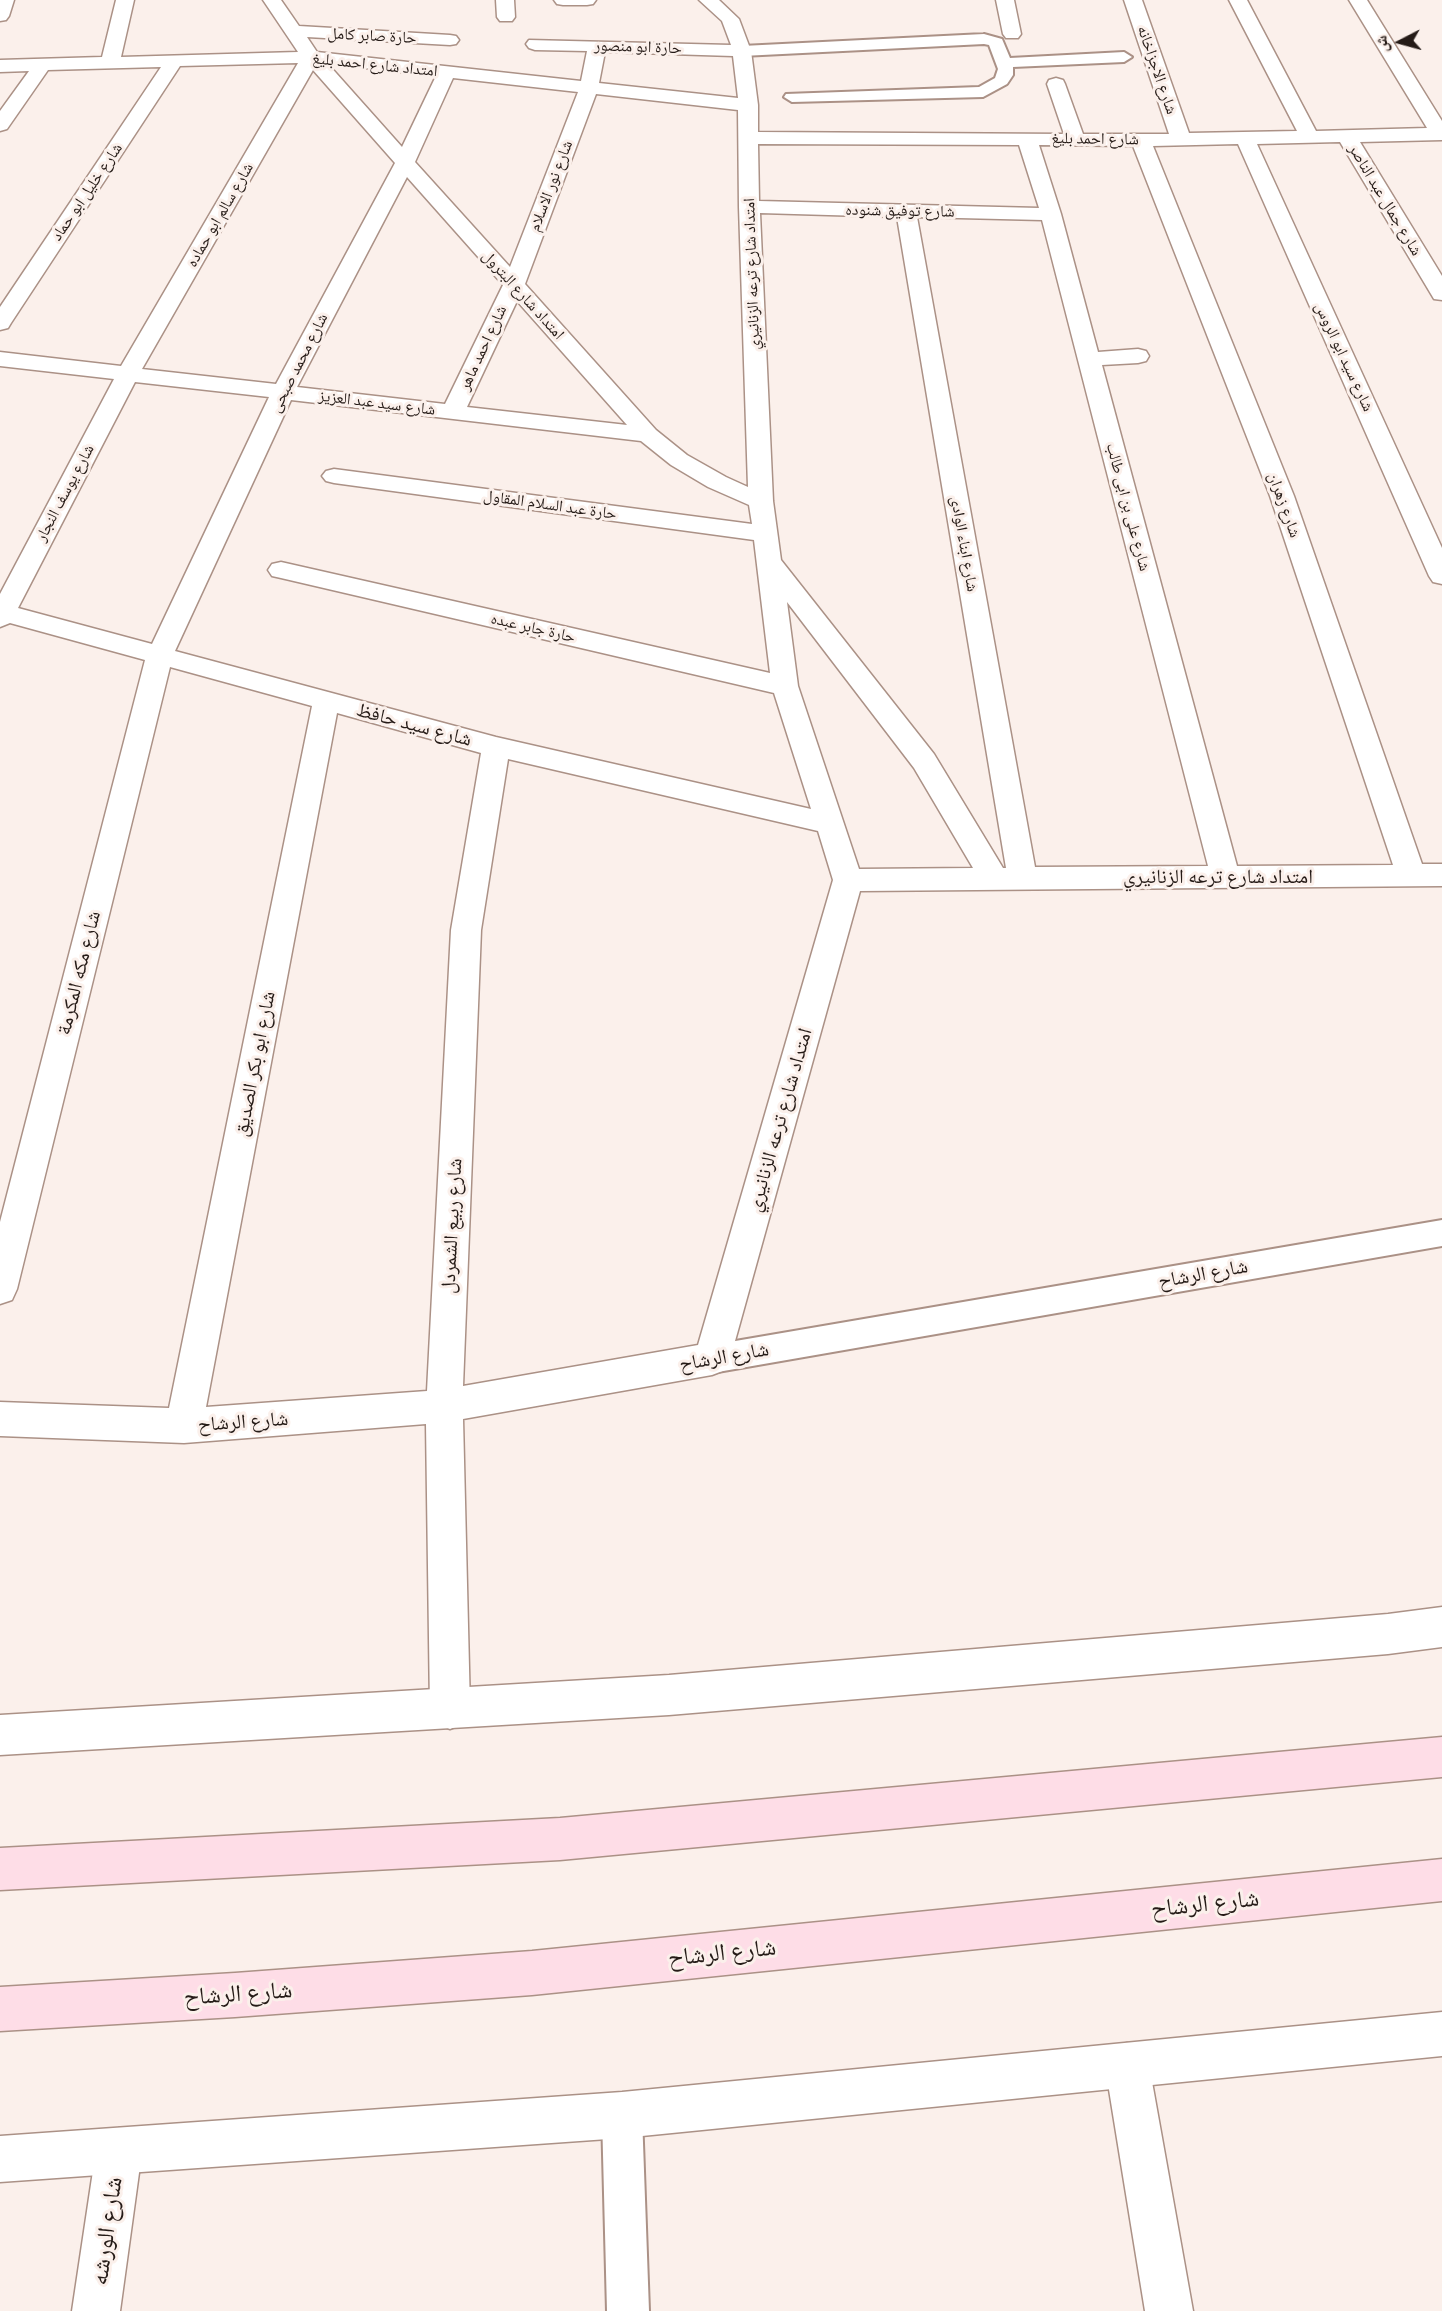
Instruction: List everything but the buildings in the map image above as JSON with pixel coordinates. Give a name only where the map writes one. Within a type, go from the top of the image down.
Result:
[{"type":"main road","points":[[0,1869],[176,1862],[560,1839],[1442,1757]]},
{"type":"main road","name":"شارع الرشاح","points":[[0,2009],[235,1995],[532,1972],[1442,1880]]},
{"type":"street","points":[[0,16],[5,0]]},
{"type":"street","points":[[110,63],[125,0]]},
{"type":"street","name":"امتداد شارع البترول","points":[[272,0],[311,57],[648,435],[679,460],[717,482],[761,501]]},
{"type":"street","points":[[563,0],[587,0]]},
{"type":"street","name":"امتداد شارع ترعه الزنانيري","points":[[708,0],[729,19],[742,51],[748,105],[749,207],[761,501],[784,686],[848,880],[712,1359]]},
{"type":"street","points":[[1005,0],[1012,34]]},
{"type":"street","name":"شارع الاجزاخانه","points":[[1134,0],[1181,139]]},
{"type":"street","points":[[1238,0],[1310,138]]},
{"type":"street","points":[[1358,0],[1441,134]]},
{"type":"street","name":"حارة صابر كامل","points":[[294,31],[450,40]]},
{"type":"street","name":"حارة ابو منصور","points":[[535,44],[742,51]]},
{"type":"street","name":"شارع نور الاسلام","points":[[514,284],[589,87],[597,46]]},
{"type":"street","name":"امتداد شارع احمد بليغ","points":[[0,66],[311,57],[748,105]]},
{"type":"street","name":"شارع سالم ابو حماده","points":[[128,374],[311,57]]},
{"type":"street","name":"شارع خليل ابو حماد","points":[[0,323],[174,61]]},
{"type":"street","points":[[0,125],[44,64]]},
{"type":"street","name":"شارع محمد صبحى","points":[[159,657],[283,392],[405,162],[447,72]]},
{"type":"street","points":[[1056,84],[1075,138]]},
{"type":"street","name":"شارع احمد بليغ","points":[[748,138],[1141,140],[1441,134]]},
{"type":"street","name":"شارع جمال عبد الناصر","points":[[1347,137],[1442,294]]},
{"type":"street","name":"شارع على بن ابى طالب","points":[[1027,138],[1051,214],[1225,877]]},
{"type":"street","name":"شارع سيد ابو الروس","points":[[1245,138],[1442,576]]},
{"type":"street","name":"شارع زهران","points":[[1141,140],[1282,496],[1411,876]]},
{"type":"street","name":"شارع توفيق شنوده","points":[[749,207],[1051,214]]},
{"type":"street","name":"شارع ابناء الوادى","points":[[906,211],[1008,878]]},
{"type":"street","name":"شارع احمد ماهر","points":[[453,412],[514,284]]},
{"type":"street","points":[[1089,359],[1138,356]]},
{"type":"street","name":"شارع سيد عبد العزيز","points":[[0,358],[648,435]]},
{"type":"street","name":"شارع يوسف النجار","points":[[1,615],[128,374]]},
{"type":"street","name":"حارة عبد السلام المقاول","points":[[334,476],[766,547]]},
{"type":"street","points":[[766,547],[1008,878]]},
{"type":"street","name":"حارة جابر عبده","points":[[280,570],[784,686]]},
{"type":"street","name":"شارع سيد حافظ","points":[[1,615],[496,747],[831,824]]},
{"type":"street","name":"شارع مكه المكرمة","points":[[0,1289],[159,657]]},
{"type":"street","name":"شارع ابو بكر الصديق","points":[[184,1426],[326,702]]},
{"type":"street","name":"شارع ربيع الشمردل","points":[[450,1708],[444,1406],[466,930],[496,747]]},
{"type":"street","name":"امتداد شارع ترعه الزنانيري","points":[[848,880],[1442,876]]},
{"type":"street","name":"شارع الرشاح","points":[[0,1419],[184,1426],[444,1406],[712,1359]]},
{"type":"street","points":[[0,1735],[681,1694],[1377,1635],[1442,1627]]},
{"type":"street","points":[[0,2159],[622,2115],[1442,2036]]},
{"type":"street","points":[[1127,2065],[1169,2311]]},
{"type":"street","name":"شارع الورشه","points":[[96,2311],[119,2151]]},
{"type":"lane","points":[[742,51],[984,39],[996,42],[1006,72],[1004,78],[994,87],[983,92],[792,97]]},
{"type":"lane","points":[[1004,63],[1124,57]]},
{"type":"lane","name":"شارع الرشاح","points":[[712,1359],[1442,1233]]},
{"type":"lane","points":[[622,2115],[628,2311]]}]
